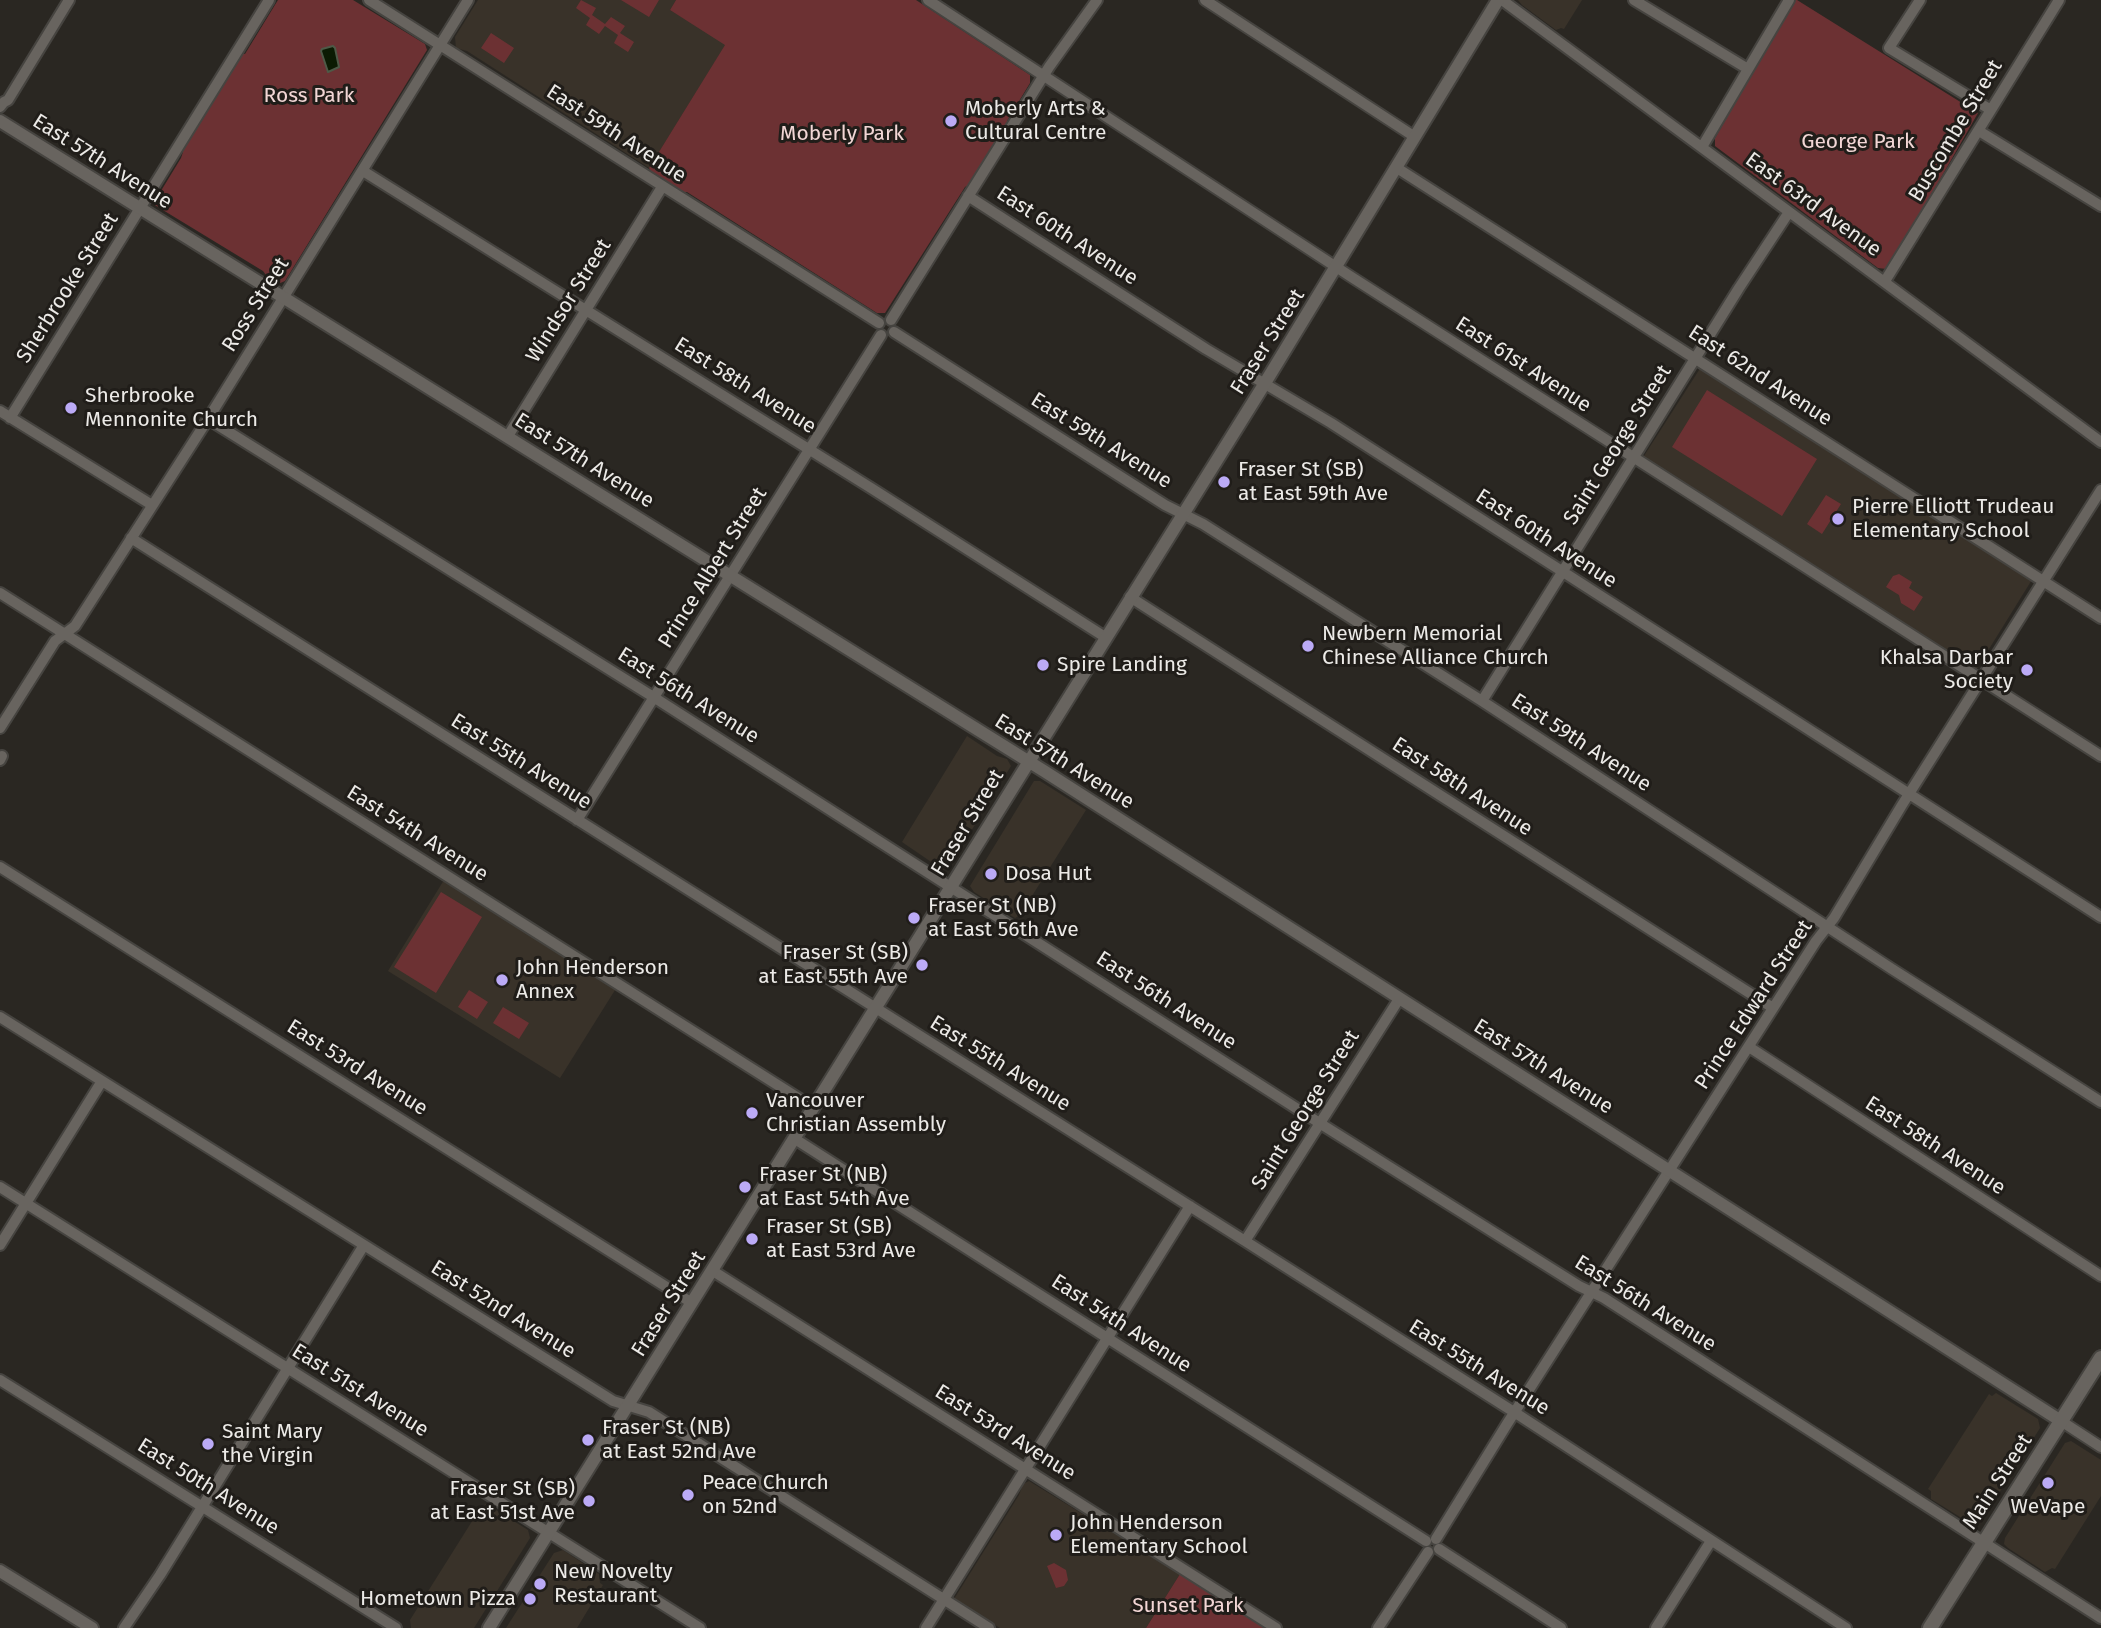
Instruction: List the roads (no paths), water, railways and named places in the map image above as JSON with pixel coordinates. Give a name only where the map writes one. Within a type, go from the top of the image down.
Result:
[{"type":"main road","name":"Main Street","points":[[1930,1628],[2101,1358]]},
{"type":"street","points":[[0,107],[8,100],[69,0]]},
{"type":"street","name":"Sherbrooke Street","points":[[5,415],[141,208],[269,0]]},
{"type":"street","name":"East 59th Avenue","points":[[369,0],[879,323]]},
{"type":"street","name":"Ross Street","points":[[0,728],[55,641],[77,624],[208,419],[468,0]]},
{"type":"street","name":"East 61st Avenue","points":[[928,0],[1336,267],[2101,756]]},
{"type":"street","points":[[891,320],[1044,76],[1097,0]]},
{"type":"street","points":[[1205,0],[1415,137]]},
{"type":"street","name":"Fraser Street","points":[[489,1628],[1265,383],[1500,0]]},
{"type":"street","name":"East 63rd Avenue","points":[[1500,0],[2101,442]]},
{"type":"street","points":[[1634,0],[1748,69]]},
{"type":"street","points":[[1702,147],[1790,0]]},
{"type":"street","points":[[1920,0],[1889,48],[1991,110]]},
{"type":"street","name":"Buscombe Street","points":[[1885,281],[2059,0]]},
{"type":"street","name":"East 57th Avenue","points":[[0,121],[1028,761],[2101,1447]]},
{"type":"street","points":[[1979,131],[2101,206]]},
{"type":"street","name":"East 62nd Avenue","points":[[1396,168],[2101,618]]},
{"type":"street","name":"East 58th Avenue","points":[[363,171],[1105,637]]},
{"type":"street","name":"Windsor Street","points":[[508,436],[662,187]]},
{"type":"street","name":"East 60th Avenue","points":[[968,197],[1562,571],[2101,917]]},
{"type":"street","name":"Saint George Street","points":[[1482,701],[1789,212]]},
{"type":"street","points":[[883,319],[891,320],[895,324],[894,332],[887,337],[881,335],[878,331],[879,323],[883,319]]},
{"type":"street","name":"East 59th Avenue","points":[[894,332],[1165,505],[1184,513],[1482,701],[2101,1102]]},
{"type":"street","name":"Prince Albert Street","points":[[577,820],[881,335]]},
{"type":"street","points":[[5,415],[152,505]]},
{"type":"street","name":"East 56th Avenue","points":[[208,419],[655,698],[2101,1618]]},
{"type":"street","name":"Prince Edward Street","points":[[1378,1628],[1828,926],[2101,490]]},
{"type":"street","name":"East 55th Avenue","points":[[131,538],[1245,1241],[1846,1628]]},
{"type":"street","name":"East 54th Avenue","points":[[0,593],[814,1108]]},
{"type":"street","name":"East 58th Avenue","points":[[1130,597],[1773,1008]]},
{"type":"street","name":"East 53rd Avenue","points":[[0,867],[692,1303]]},
{"type":"street","name":"Saint George Street","points":[[1245,1241],[1399,999]]},
{"type":"street","name":"East 52nd Avenue","points":[[0,1017],[613,1401],[646,1410],[989,1628]]},
{"type":"street","name":"East 58th Avenue","points":[[1749,1047],[2101,1276]]},
{"type":"street","points":[[0,1245],[102,1081]]},
{"type":"street","name":"East 54th Avenue","points":[[795,1139],[1561,1628]]},
{"type":"street","name":"East 51st Avenue","points":[[0,1187],[700,1628]]},
{"type":"street","points":[[926,1628],[1189,1206]]},
{"type":"street","points":[[124,1628],[364,1245]]},
{"type":"street","name":"East 53rd Avenue","points":[[713,1271],[1276,1628]]},
{"type":"street","name":"East 50th Avenue","points":[[0,1380],[396,1628]]},
{"type":"street","points":[[1657,1628],[1711,1541]]},
{"type":"street","points":[[0,1571],[92,1628]]},
{"type":"place","name":"Moberly Arts & Cultural Centre","points":[[951,121]]},
{"type":"place","name":"Sherbrooke Mennonite Church","points":[[71,408]]},
{"type":"place","name":"Fraser St (SB) at East 59th Ave","points":[[1224,482]]},
{"type":"place","name":"Pierre Elliott Trudeau Elementary School","points":[[1838,519]]},
{"type":"place","name":"Newbern Memorial Chinese Alliance Church","points":[[1308,646]]},
{"type":"place","name":"Spire Landing","points":[[1043,665]]},
{"type":"place","name":"Khalsa Darbar Society","points":[[2027,670]]},
{"type":"place","name":"Dosa Hut","points":[[991,874]]},
{"type":"place","name":"Fraser St (NB) at East 56th Ave","points":[[914,918]]},
{"type":"place","name":"Fraser St (SB) at East 55th Ave","points":[[922,965]]},
{"type":"place","name":"John Henderson Annex","points":[[502,980]]},
{"type":"place","name":"Vancouver Christian Assembly","points":[[752,1113]]},
{"type":"place","name":"Fraser St (NB) at East 54th Ave","points":[[745,1187]]},
{"type":"place","name":"Fraser St (SB) at East 53rd Ave","points":[[752,1239]]},
{"type":"place","name":"Fraser St (NB) at East 52nd Ave","points":[[588,1440]]},
{"type":"place","name":"Saint Mary the Virgin","points":[[208,1444]]},
{"type":"place","name":"WeVape","points":[[2048,1483]]},
{"type":"place","name":"Peace Church on 52nd","points":[[688,1495]]},
{"type":"place","name":"Fraser St (SB) at East 51st Ave","points":[[589,1501]]},
{"type":"place","name":"John Henderson Elementary School","points":[[1056,1535]]},
{"type":"place","name":"New Novelty Restaurant","points":[[540,1584]]},
{"type":"place","name":"Hometown Pizza","points":[[530,1599]]},
{"type":"park label","name":"Ross Park","points":[[309,96]]},
{"type":"park label","name":"Moberly Park","points":[[842,134]]},
{"type":"park label","name":"George Park","points":[[1858,142]]},
{"type":"park label","name":"Sunset Park","points":[[1188,1606]]}]
